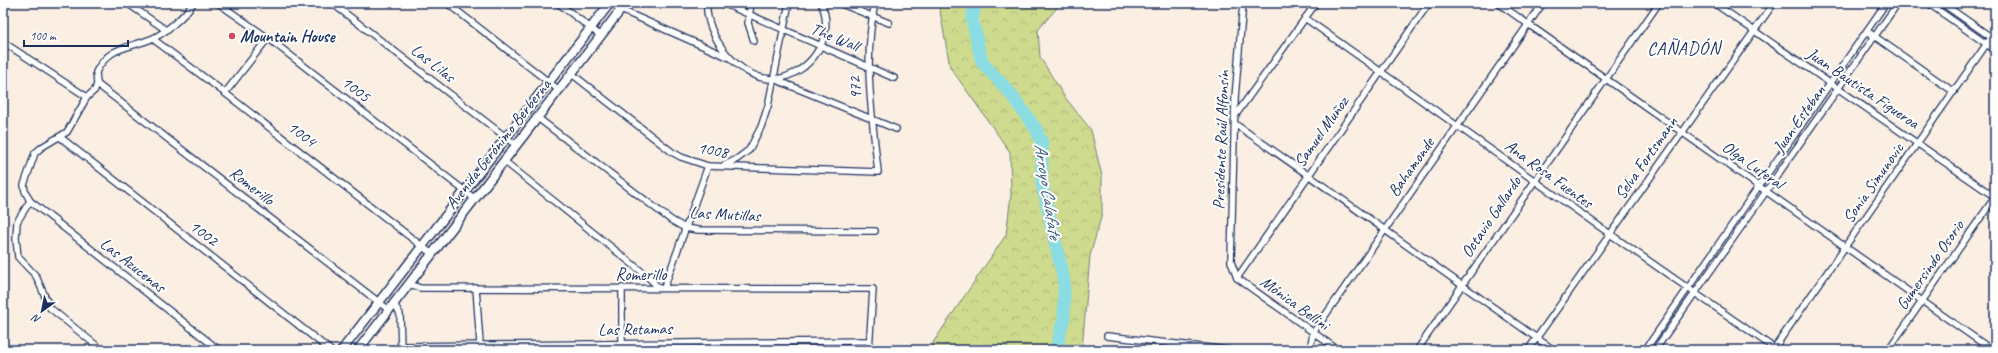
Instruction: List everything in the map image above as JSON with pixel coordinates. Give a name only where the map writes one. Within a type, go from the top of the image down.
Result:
[{"type":"street","points":[[127,3],[166,30]]},
{"type":"street","points":[[102,350],[50,308],[36,276],[18,257],[16,238],[17,222],[30,201],[24,191],[24,185],[35,153],[67,132],[87,97],[95,90],[97,84],[96,72],[107,55],[117,50],[153,39],[187,12],[193,3]]},
{"type":"street","name":"1005","points":[[218,3],[268,38],[475,199]]},
{"type":"street","name":"Las Lilas","points":[[332,3],[516,145]]},
{"type":"street","points":[[447,3],[559,90]]},
{"type":"street","points":[[558,3],[601,36]]},
{"type":"street","name":"Avenida Gerónimo Berberna","points":[[342,350],[610,3]]},
{"type":"street","name":"Avenida Gerónimo Berberna","points":[[358,350],[626,3]]},
{"type":"street","points":[[707,3],[708,21],[712,33],[721,47],[732,59],[751,73],[773,79],[873,121],[896,129]]},
{"type":"street","name":"The Wall","points":[[723,3],[894,78]]},
{"type":"street","points":[[751,3],[748,15],[750,30],[754,41]]},
{"type":"street","points":[[721,167],[740,157],[753,143],[765,118],[790,3]]},
{"type":"street","points":[[773,79],[792,73],[800,68],[814,57],[821,47],[827,31],[827,22],[821,3]]},
{"type":"street","points":[[839,3],[890,23]]},
{"type":"street","name":"972","points":[[875,3],[872,16],[868,66],[878,172]]},
{"type":"street","name":"Presidente Raúl Alfonsín","points":[[1236,278],[1231,262],[1235,116],[1243,3]]},
{"type":"street","points":[[1235,116],[1316,3]]},
{"type":"street","name":"Samuel Muñoz","points":[[1236,278],[1429,3]]},
{"type":"street","name":"Olga Luteral","points":[[1498,3],[1992,350]]},
{"type":"street","name":"Bahamonde","points":[[1310,350],[1313,333],[1543,3]]},
{"type":"street","name":"Octavio Gallardo","points":[[1417,350],[1534,180],[1659,3]]},
{"type":"street","name":"Juan Bautista Figueroa","points":[[1714,3],[1995,197]]},
{"type":"street","name":"Selva Fortsmann","points":[[1528,350],[1681,132],[1774,3]]},
{"type":"street","name":"Juan Esteban","points":[[1645,350],[1886,3]]},
{"type":"street","name":"Juan Esteban","points":[[1655,350],[1898,3]]},
{"type":"street","points":[[1928,3],[1995,50]]},
{"type":"street","points":[[1942,3],[1994,36]]},
{"type":"street","points":[[621,10],[732,59]]},
{"type":"street","name":"Ana Rosa Fuentes","points":[[1306,18],[1775,349]]},
{"type":"street","points":[[1867,31],[1954,92]]},
{"type":"street","name":"Sonia Simunovic","points":[[1775,349],[1994,36]]},
{"type":"street","points":[[225,93],[268,38]]},
{"type":"street","name":"1004","points":[[153,39],[432,254]]},
{"type":"street","points":[[3,42],[87,97]]},
{"type":"street","name":"1008","points":[[572,74],[672,152],[681,157],[708,166],[878,172]]},
{"type":"street","name":"Romerillo","points":[[97,84],[379,302],[392,307]]},
{"type":"street","name":"Las Mutillas","points":[[538,118],[671,220],[685,228],[698,230],[875,231]]},
{"type":"street","points":[[1235,124],[1385,229],[1461,286],[1554,350]]},
{"type":"street","name":"1002","points":[[60,137],[330,350]]},
{"type":"street","points":[[504,161],[661,287],[708,166]]},
{"type":"street","name":"Gumersindo Osorio","points":[[1888,350],[1995,197]]},
{"type":"street","name":"Las Azucenas","points":[[30,201],[219,350]]},
{"type":"street","name":"Mónica Bellini","points":[[1236,278],[1338,350]]},
{"type":"street","name":"Romerillo","points":[[409,284],[420,288],[661,287],[874,289],[869,341]]},
{"type":"street","points":[[476,288],[480,344]]},
{"type":"street","points":[[622,288],[622,343]]},
{"type":"street","points":[[392,307],[400,314],[401,348]]},
{"type":"street","points":[[1107,336],[1228,350]]},
{"type":"street","points":[[869,341],[869,350]]},
{"type":"street","name":"Las Retamas","points":[[401,348],[480,344],[869,341]]},
{"type":"green space","points":[[941,3],[1061,3],[1038,30],[1040,57],[1064,96],[1091,130],[1102,176],[1102,214],[1090,256],[1082,350],[931,350],[934,341],[1006,235],[1011,195],[1010,152],[950,67],[939,6]]},
{"type":"waterway","name":"Arroyo Calafate","points":[[976,3],[972,19],[982,62],[1011,94],[1036,129],[1042,143],[1042,183],[1064,281],[1064,317],[1056,350]]},
{"type":"place","name":"Mountain House","points":[[232,36]]},
{"type":"district","name":"CAÑADÓN","points":[[1684,48]]}]
